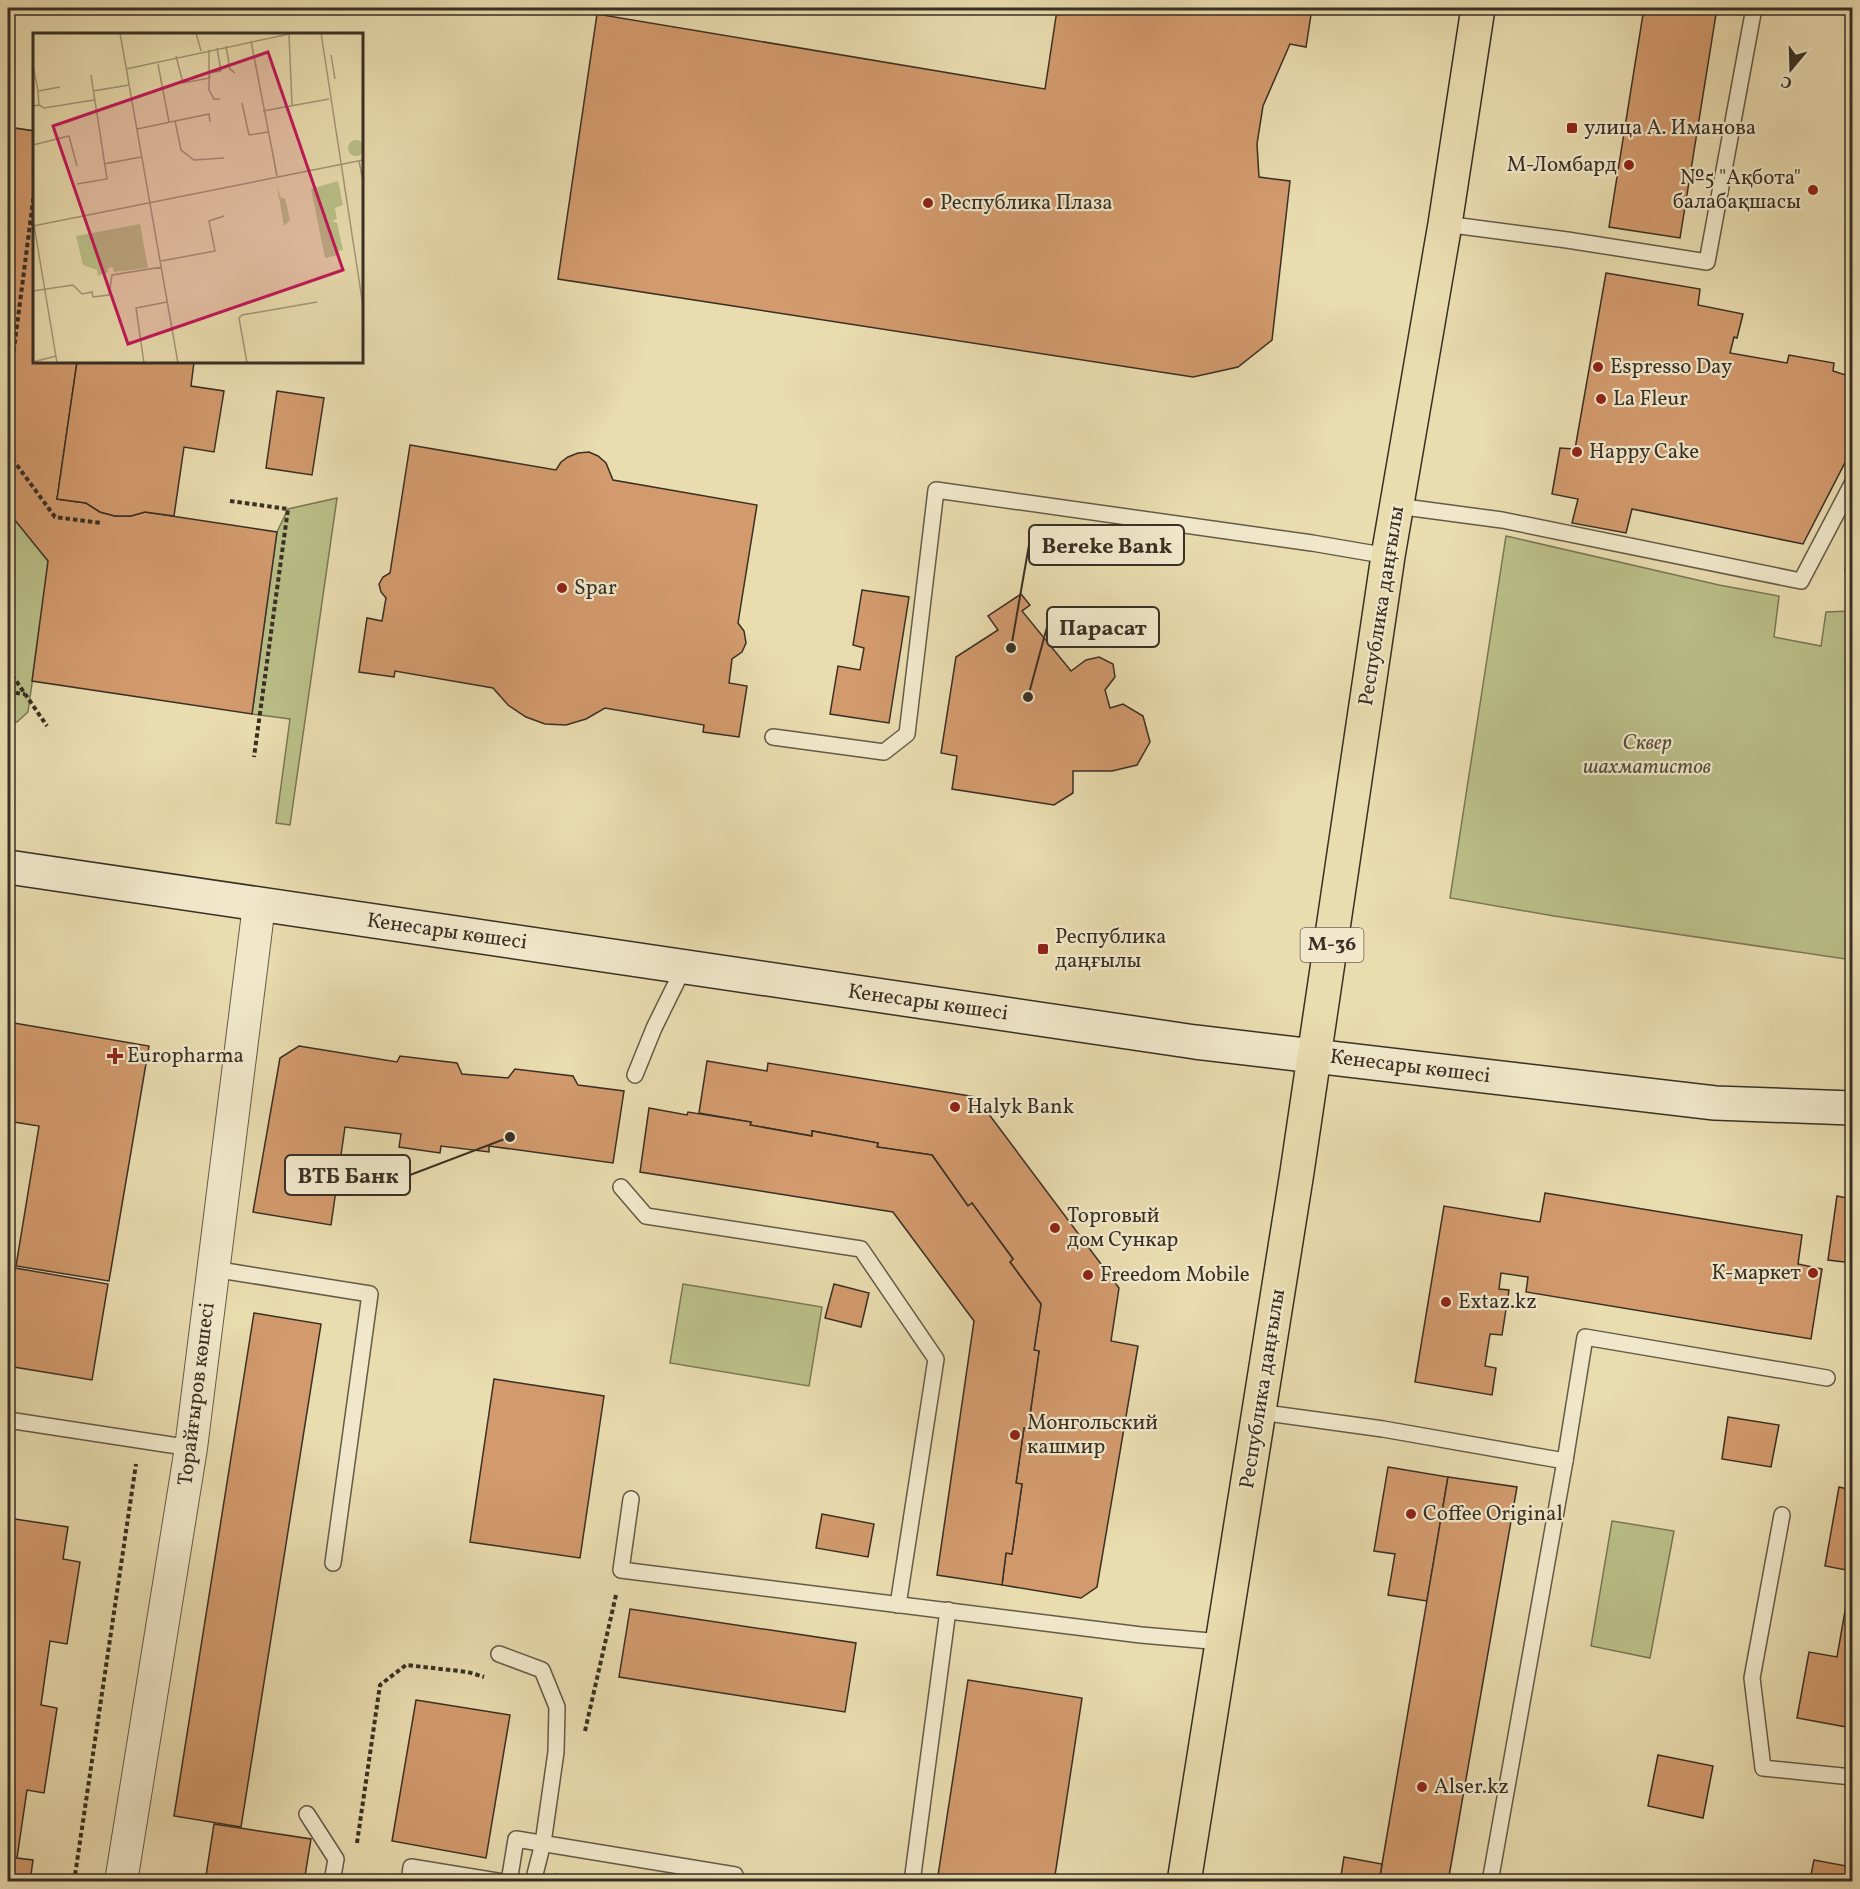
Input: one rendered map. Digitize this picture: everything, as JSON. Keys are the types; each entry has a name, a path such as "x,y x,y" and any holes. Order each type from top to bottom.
{"main road":[{"name":"Республика даңғылы","path":"1184,1881 1314,1055 1388,556 1445,224 1478,8"},
{"name":"Кенесары көшесі","path":"8,867 1195,1042 1715,1103 1852,1108"}],"street":[{"name":"Торайғыров көшесі","path":"121,1881 191,1448 259,904"}],"lane":[{"path":"1445,224 1707,262 1754,8"},
{"path":"1397,506 1502,520 1801,580 1852,484"},
{"path":"773,736 884,752 907,734 936,490 1312,543 1388,556"},
{"path":"635,1075 654,1028 684,967"},
{"path":"621,1186 646,1216 861,1250 936,1359 898,1605"},
{"path":"213,1269 370,1294 333,1563"},
{"path":"1490,1881 1585,1337 1827,1378"},
{"path":"1259,1412 1383,1429 1565,1461"},
{"path":"8,1420 191,1448"},
{"path":"631,1499 621,1570 1141,1635 1222,1642"},
{"path":"1782,1515 1752,1678 1763,1768 1852,1777"},
{"path":"912,1881 948,1610"},
{"path":"499,1654 542,1670 556,1707 556,1752 543,1843 533,1881"},
{"path":"307,1814 336,1858 332,1881"},
{"path":"509,1881 516,1839 735,1875 738,1881"},
{"path":"409,1881 411,1867 502,1881"}],"path":[{"path":"8,396 33,201"},
{"path":"8,453 55,517 101,524"},
{"path":"230,501 288,509 254,757"},
{"path":"8,669 47,726"},
{"path":"8,692 25,694"},
{"path":"74,1881 139,1441"},
{"path":"585,1731 621,1570"},
{"path":"357,1846 380,1685 406,1665 468,1672 490,1679"}],"green space":[{"path":"8,127 33,131 33,363 77,363 28,712 17,722 8,721"},
{"path":"337,498 290,825 276,823 290,719 252,714 277,532 288,509"},
{"name":"Сквер шахматистов","path":"1506,536 1719,585 1779,596 1774,637 1821,646 1826,612 1852,611 1852,960 1554,916 1450,898"},
{"path":"683,1284 822,1307 809,1386 670,1363"},
{"path":"1612,1521 1674,1531 1650,1658 1591,1646"}],"building":[{"name":"Республика Плаза","path":"1041,8 1312,8 1306,47 1290,44 1263,106 1257,144 1259,177 1290,181 1272,340 1238,367 1193,377 558,279 597,14 1045,89 1057,10"},
{"path":"1644,8 1717,8 1680,238 1609,227"},
{"path":"8,127 33,131 33,363 77,363 57,499 86,503 100,512 115,516 131,516 145,512 277,532 252,714 32,681 48,561 8,513"},
{"path":"1606,273 1700,289 1698,305 1743,314 1737,338 1734,337 1730,353 1787,363 1789,355 1834,363 1833,371 1852,377 1852,406 1846,430 1852,433 1852,449 1803,544 1632,509 1626,533 1572,523 1578,499 1552,494 1560,448 1575,449"},
{"path":"77,363 194,363 191,386 224,391 214,452 184,447 174,516 145,512 131,516 115,516 100,512 86,503 57,499"},
{"path":"277,391 324,398 312,475 266,468"},
{"name":"Spar","path":"410,445 556,470 568,457 589,452 606,463 613,480 757,505 738,623 744,631 746,643 742,652 732,659 729,683 747,686 739,737 703,732 704,725 605,708 586,719 566,725 545,724 526,717 508,705 493,688 395,671 394,677 359,672 367,618 382,621 386,598 379,584 383,577 390,573"},
{"path":"1852,533 1852,572 1845,570"},
{"path":"862,590 909,597 889,723 830,714 838,666 860,670 864,648 853,645"},
{"path":"1021,594 1030,605 1022,611 1071,671 1086,660 1099,657 1113,664 1115,677 1105,690 1110,708 1123,704 1143,716 1150,742 1137,765 1112,771 1073,771 1073,793 1054,805 952,789 957,756 941,753 956,657 998,630 988,616"},
{"path":"8,1022 149,1046 109,1281 16,1266 39,1126 8,1121"},
{"path":"299,1046 397,1062 400,1056 457,1063 462,1074 508,1078 515,1069 573,1076 578,1085 624,1091 613,1163 489,1146 489,1152 441,1146 440,1153 399,1147 401,1134 345,1127 331,1225 253,1212 280,1058"},
{"path":"707,1061 767,1071 768,1063 976,1097 1119,1288 1111,1341 1138,1346 1097,1587 1081,1598 1002,1585 1006,1553 1012,1554 1022,1484 1016,1483 1024,1428 1028,1429 1039,1351 1034,1350 1041,1304 1010,1262 1013,1259 972,1203 968,1206 932,1155 877,1147 878,1143 812,1131 812,1136 750,1125 751,1122 699,1113"},
{"path":"649,1108 751,1122 750,1125 812,1136 812,1131 878,1143 877,1147 932,1155 968,1206 972,1203 1013,1259 1010,1262 1041,1304 1034,1350 1039,1351 1028,1429 1024,1428 1016,1483 1022,1484 1012,1554 1006,1553 1002,1585 937,1575 974,1321 893,1212 640,1172"},
{"path":"1545,1193 1802,1235 1798,1264 1822,1269 1811,1339 1526,1292 1528,1277 1501,1273 1499,1289 1509,1290 1502,1335 1490,1334 1485,1366 1496,1368 1492,1395 1415,1382 1444,1206 1540,1222"},
{"path":"1837,1196 1852,1199 1852,1263 1828,1260"},
{"path":"8,1267 15,1268 8,1310"},
{"path":"15,1268 108,1284 92,1380 8,1366 8,1310"},
{"path":"834,1284 869,1293 861,1327 825,1318"},
{"path":"254,1313 321,1324 241,1827 174,1816"},
{"path":"494,1379 604,1396 580,1558 470,1542"},
{"path":"1728,1417 1779,1425 1771,1467 1722,1459"},
{"name":"Coffee Original","path":"1388,1467 1448,1477 1427,1601 1388,1595 1395,1554 1374,1551"},
{"path":"1448,1477 1517,1487 1448,1882 1379,1882"},
{"path":"1839,1487 1852,1490 1852,1571 1825,1566"},
{"path":"822,1514 874,1524 868,1557 816,1548"},
{"path":"8,1518 68,1527 63,1559 80,1562 67,1644 50,1641 41,1705 57,1708 44,1793 27,1790 17,1858 33,1860 30,1882 8,1882"},
{"path":"1852,1571 1852,1728 1797,1718 1809,1652 1837,1657"},
{"path":"630,1609 856,1643 845,1712 619,1677"},
{"path":"968,1680 1082,1698 1054,1882 937,1882"},
{"path":"416,1700 510,1715 486,1858 392,1841"},
{"path":"1658,1755 1713,1766 1703,1818 1648,1806"},
{"path":"214,1824 311,1839 304,1882 205,1882"},
{"path":"1344,1857 1382,1864 1379,1882 1340,1882"},
{"path":"1814,1860 1852,1867 1852,1882 1786,1882 1787,1875 1810,1880"},
{"path":"555,1874 602,1882 554,1882"}],"place":[{"name":"улица А. Иманова","path":"1572,128"},
{"name":"М-Ломбард","path":"1629,165"},
{"name":"№5 \"Ақбота\" балабақшасы","path":"1813,190"},
{"name":"Республика Плаза","path":"928,203"},
{"name":"Espresso Day","path":"1598,367"},
{"name":"La Fleur","path":"1601,399"},
{"name":"Happy Cake","path":"1577,452"},
{"name":"Spar","path":"562,588"},
{"name":"Bereke Bank","path":"1011,648"},
{"name":"Парасат","path":"1028,697"},
{"name":"Республика даңғылы","path":"1043,949"},
{"name":"Europharma","path":"115,1056"},
{"name":"Halyk Bank","path":"955,1107"},
{"name":"ВТБ Банк","path":"510,1137"},
{"name":"Торговый дом Сункар","path":"1055,1228"},
{"name":"К-маркет","path":"1813,1273"},
{"name":"Freedom Mobile","path":"1088,1275"},
{"name":"Extaz.kz","path":"1446,1302"},
{"name":"Монгольский кашмир","path":"1015,1435"},
{"name":"Coffee Original","path":"1411,1514"},
{"name":"Alser.kz","path":"1422,1787"}]}
